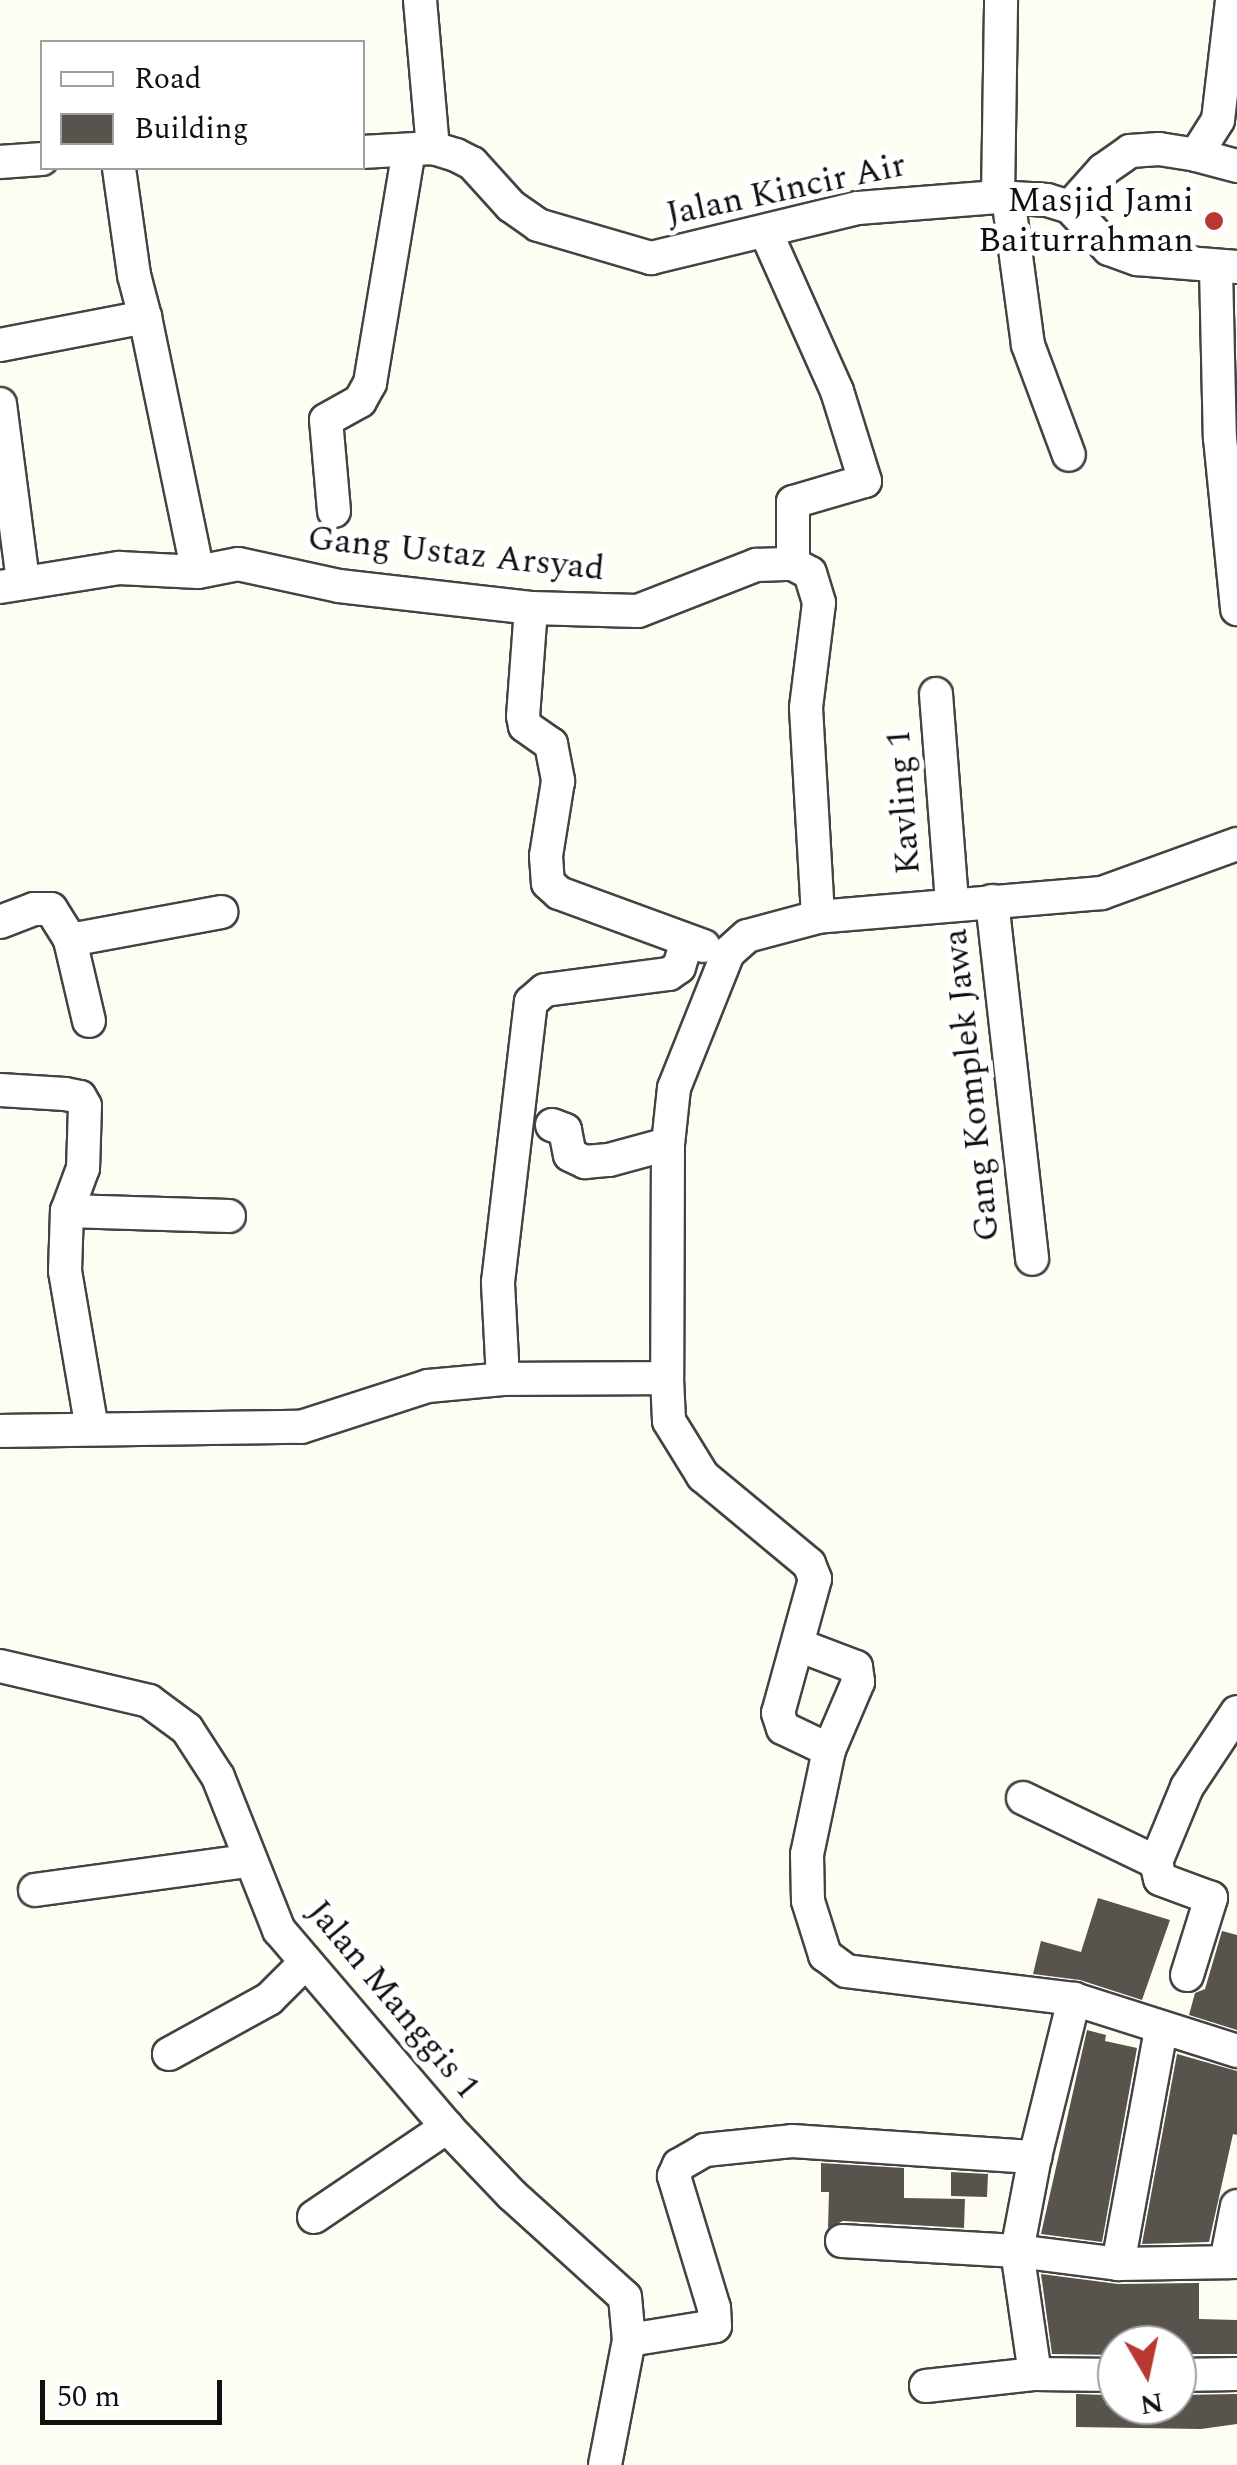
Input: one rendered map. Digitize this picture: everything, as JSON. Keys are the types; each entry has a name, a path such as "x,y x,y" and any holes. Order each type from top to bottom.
{"street":[{"path":"334,511 326,420 360,401 370,383 421,150 420,0"},
{"path":"1001,0 1003,197 1028,345 1069,455"},
{"path":"1196,155 1218,120 1232,0"},
{"path":"1236,603 1220,438 1226,268 1154,262 1110,249 1070,206 1103,170 1130,151 1160,149 1237,166"},
{"name":"Jalan Kincir Air","path":"365,152 421,150 472,163 510,206 538,225 630,255 651,258 858,208 1003,197 1070,206"},
{"path":"0,162 40,160"},
{"path":"119,170 134,275 198,572"},
{"path":"766,232 837,392 865,481 794,502 793,564 810,573 818,603 806,708 818,917"},
{"path":"0,344 145,317"},
{"path":"0,404 12,584"},
{"name":"Gang Ustaz Arsyad","path":"12,584 119,568 198,572 238,564 339,586 530,608 638,611 756,566 793,564"},
{"path":"530,608 522,716 525,726 550,744 558,780 546,856 548,883 559,892 728,953 679,1070 668,1144 669,1421 704,1476 809,1564 815,1579 813,1596 778,1714 783,1728 830,1750"},
{"name":"Kavling 1","path":"936,694 952,904"},
{"name":"Gang Komplek Jawa","path":"728,953 747,936 818,917 1102,892 1237,844"},
{"name":"Gang Komplek Jawa","path":"992,901 1032,1259"},
{"path":"0,922 46,906 70,940 90,1021"},
{"path":"70,940 221,912"},
{"path":"503,1379 498,1282 531,1002 545,990 669,974 679,967 686,940"},
{"path":"0,1090 65,1094 83,1101 83,1168 67,1210 65,1271 92,1430"},
{"path":"552,1125 565,1130 570,1155 585,1162 609,1160 668,1144"},
{"path":"67,1210 229,1216"},
{"path":"0,1430 301,1427 428,1386 503,1379 666,1378"},
{"path":"798,1645 856,1667 858,1682 830,1750 807,1854 808,1902 824,1955 846,1971 1074,1999 1161,2030 1237,2051"},
{"name":"Jalan Manggis 1","path":"0,1666 149,1701 170,1714 208,1755 268,1911 306,1962 447,2127 512,2195 625,2298 629,2340 604,2465"},
{"path":"1187,1974 1211,1898 1160,1879 1156,1862 1187,1787 1237,1712"},
{"path":"1023,1798 1156,1862"},
{"path":"35,1890 248,1861"},
{"path":"169,2054 269,1999 306,1962"},
{"path":"1035,2374 1017,2251 1034,2156 1074,1999"},
{"path":"1118,2264 1161,2030"},
{"path":"314,2217 447,2127"},
{"path":"629,2340 715,2326 714,2308 674,2176 679,2165 705,2150 792,2141 1034,2156"},
{"path":"842,2241 1017,2251 1118,2264 1232,2262 1237,2206"},
{"path":"926,2386 1035,2374 1097,2374"},
{"path":"1197,2375 1237,2374"}],"building":[{"path":"1098,1898 1170,1920 1142,2000 1080,1980 1033,1974 1041,1941 1081,1952"},
{"path":"1222,1931 1237,1935 1237,2030 1189,2015 1195,1993 1205,1989"},
{"path":"1087,2030 1106,2035 1105,2041 1137,2048 1102,2242 1041,2234"},
{"path":"1177,2054 1237,2071 1237,2135 1233,2134 1209,2242 1142,2244"},
{"path":"821,2163 904,2168 904,2198 965,2199 964,2228 843,2221 828,2228 829,2192 821,2192"},
{"path":"951,2172 988,2174 987,2197 951,2196"},
{"path":"1041,2274 1118,2284 1199,2283 1199,2319 1237,2320 1237,2354 1197,2354 1197,2325 1097,2325 1097,2355 1052,2354"},
{"path":"1076,2394 1097,2395 1097,2425 1197,2425 1197,2395 1237,2394 1237,2424 1201,2429 1076,2427"}],"place":[{"name":"Masjid Jami Baiturrahman","path":"1214,221"}]}
